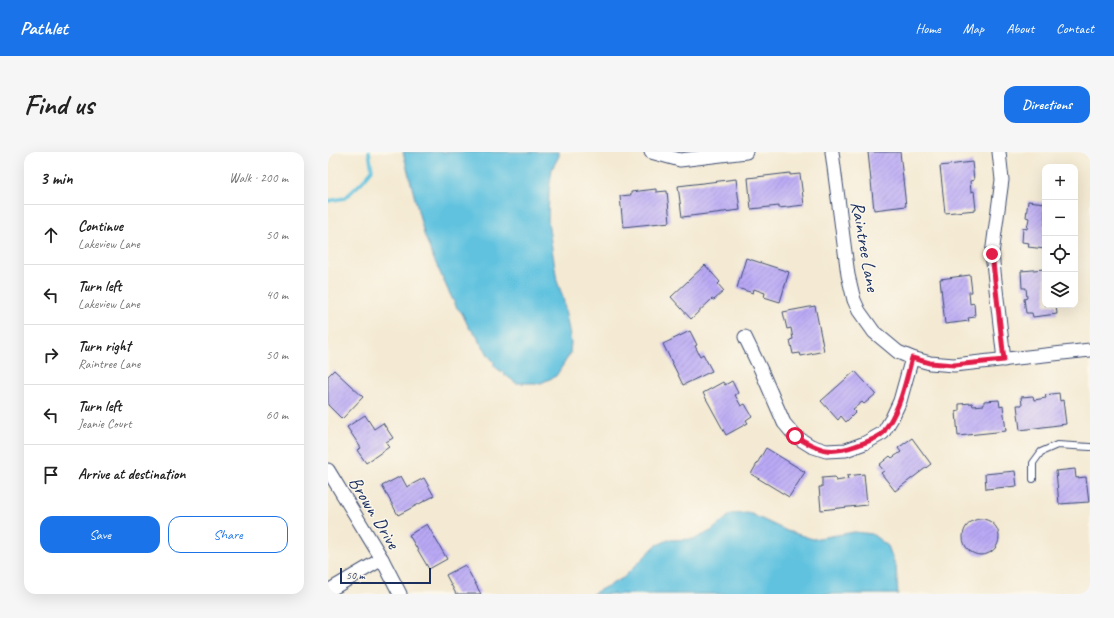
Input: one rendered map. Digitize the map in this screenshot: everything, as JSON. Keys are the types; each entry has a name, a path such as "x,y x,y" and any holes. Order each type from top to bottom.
{"street":[{"path":"651,152 680,160 746,152"},
{"name":"Raintree Lane","path":"832,152 848,276 854,300 859,311 874,332 898,352 930,363 954,365 1090,350"},
{"path":"999,152 1002,180 992,254 1004,360"},
{"path":"744,337 761,370 784,423 795,436 811,446 826,451 846,450 865,443 883,433 900,401 912,358"},
{"name":"Brown Drive","path":"328,470 382,559 400,594"},
{"path":"328,591 382,559"}],"lane":[{"path":"1033,479 1033,464 1041,452 1058,445 1090,447"}],"water":[{"path":"403,152 559,152 559,156 552,169 549,191 548,222 557,281 563,297 571,342 570,354 556,376 541,383 516,383 494,366 494,362 479,342 477,335 469,328 462,313 457,308 432,255 424,234"},
{"path":"749,513 787,531 813,539 855,532 872,534 888,546 896,567 898,594 592,594 623,578 655,546 668,540 695,539 711,531 731,514"}],"building":[{"path":"868,152 900,152 906,206 874,210"},
{"path":"972,162 974,180 970,181 971,192 974,191 976,210 945,213 940,166"},
{"path":"790,173 790,175 800,174 804,205 751,209 748,178"},
{"path":"736,179 740,210 682,217 678,186"},
{"path":"656,189 656,192 667,191 670,222 623,227 620,196 631,195 631,192"},
{"path":"1028,201 1042,203 1042,249 1028,247 1029,243 1022,242 1023,228 1027,229 1029,218 1026,217"},
{"path":"746,258 789,272 780,302 764,297 765,293 754,289 753,293 737,288"},
{"path":"705,265 720,282 718,284 724,291 714,300 712,299 691,319 671,297"},
{"path":"1042,269 1042,308 1056,308 1057,314 1033,317 1032,313 1026,313 1024,299 1027,298 1026,288 1022,288 1021,271"},
{"path":"970,275 972,292 969,292 970,304 974,303 975,317 968,318 969,321 945,324 940,279"},
{"path":"815,306 824,351 801,356 800,353 793,354 790,340 793,339 791,328 787,329 783,312"},
{"path":"690,331 697,345 695,346 700,356 703,354 712,371 683,385 663,344"},
{"path":"334,370 363,397 342,419 328,405 328,376"},
{"path":"855,371 876,394 864,404 862,402 853,409 856,412 846,422 841,416 838,420 821,401"},
{"path":"732,381 738,393 735,395 741,406 745,404 752,416 746,420 748,423 726,435 703,393 723,382 725,385"},
{"path":"1059,393 1060,401 1063,400 1066,424 1020,430 1017,405 1022,405 1021,397 1033,396 1034,400 1046,398 1045,395"},
{"path":"999,400 1000,407 1003,406 1006,431 958,436 956,412 959,411 959,404 972,403 973,406 984,405 984,401"},
{"path":"365,415 374,429 383,423 393,438 386,442 389,447 366,463 357,450 361,448 347,427"},
{"path":"912,438 931,464 895,491 881,473 884,471 879,465 890,456 892,458 901,452 898,448"},
{"path":"766,448 805,472 789,497 751,474"},
{"path":"1075,469 1076,478 1086,477 1089,502 1059,504 1056,471"},
{"path":"1015,471 1017,486 986,489 985,474"},
{"path":"864,474 867,505 821,510 819,487 822,487 822,478 835,477 836,481 848,479 847,476"},
{"path":"401,476 407,487 424,478 434,496 398,515 382,486"},
{"path":"985,519 994,524 998,530 998,544 994,550 985,555 977,555 968,550 964,544 963,533 968,524 974,520"},
{"path":"427,524 447,559 429,569 409,535"},
{"path":"465,565 481,594 456,594 446,575"}],"waterway":[{"path":"328,201 345,198 362,182 372,170 369,152"}],"route":[{"path":"795,436 811,446 826,451 846,450 865,443 883,433 900,401 912,358 942,365 1004,360 992,254"}]}
